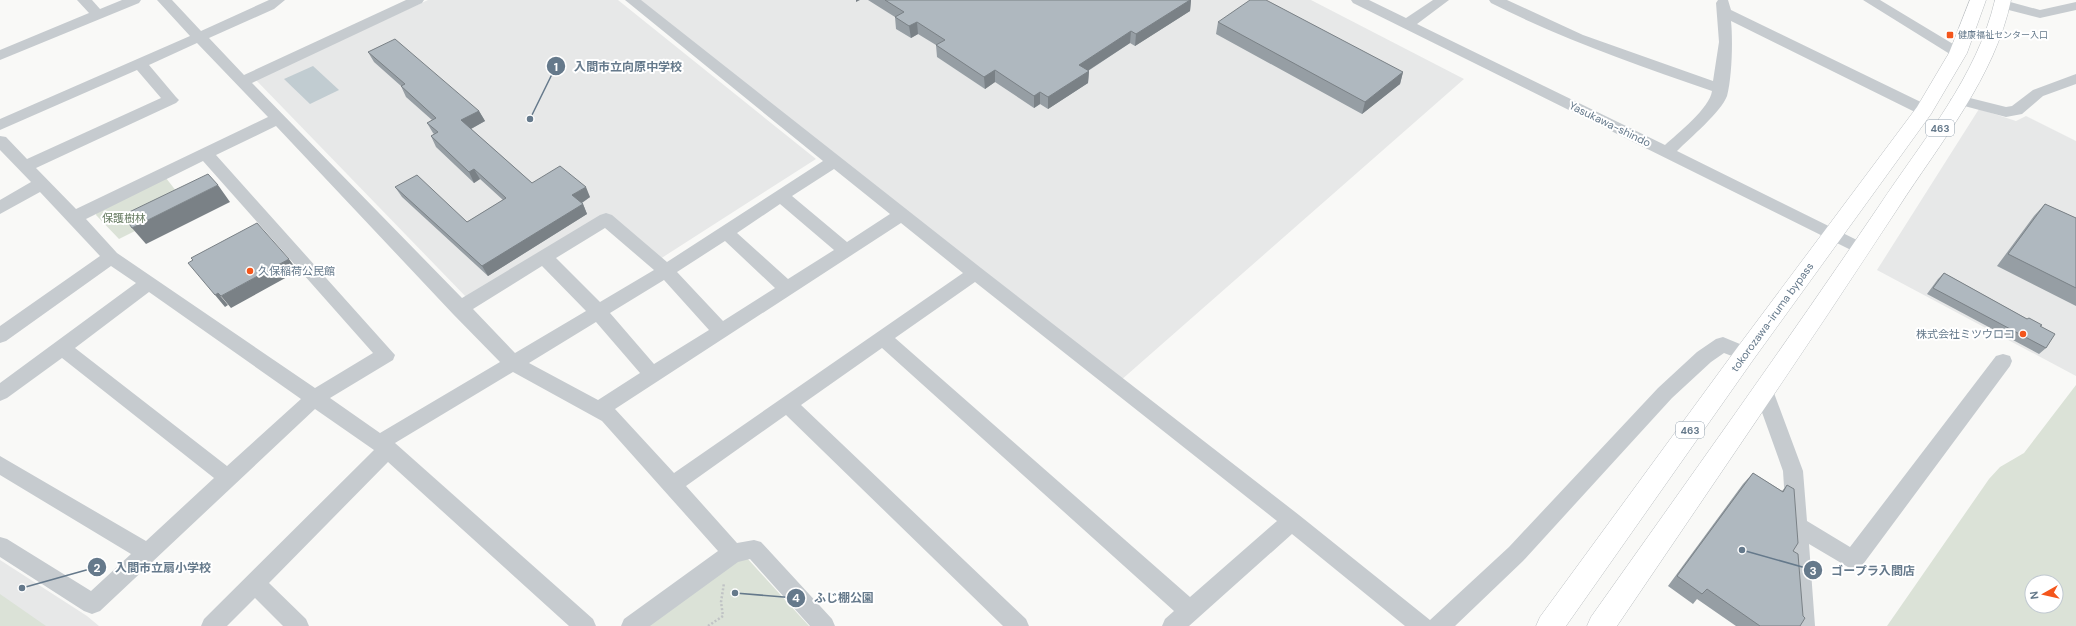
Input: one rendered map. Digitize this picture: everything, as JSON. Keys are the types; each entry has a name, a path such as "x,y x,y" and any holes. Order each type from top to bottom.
{"highway":[{"name":"tokorozawa-iruma bypass","path":"1550,626 1745,354 1924,110 1958,53 1978,0"},
{"name":"463","path":"1600,626 1861,249 1958,100 1983,58 2001,16 2002,2"}],"street":[{"path":"84,0 98,15"},
{"path":"0,55 134,0"},
{"path":"164,0 513,363 609,415 672,486 730,555"},
{"path":"0,126 200,37 278,0"},
{"path":"243,81 417,0"},
{"path":"632,0 902,216 1292,521 1422,626"},
{"name":"Yasukawa-shindo","path":"1358,0 1861,249"},
{"path":"1407,24 1442,0"},
{"path":"1496,0 1520,13 1602,47 1720,89"},
{"path":"1870,0 1958,53"},
{"path":"2002,2 2040,14 2076,6"},
{"path":"1666,152 1705,115 1720,96 1726,42 1723,6"},
{"path":"1723,6 1924,110"},
{"path":"25,167 171,100 140,64"},
{"path":"1958,100 2006,112 2017,110 2038,93 2076,79"},
{"path":"75,217 277,119"},
{"path":"0,141 75,217 110,257 383,446 585,626"},
{"path":"0,546 92,604 146,552 314,398 386,355 205,154"},
{"path":"212,626 255,583 383,446 513,363 666,271 834,161"},
{"path":"0,208 41,184"},
{"path":"781,196 847,251"},
{"path":"599,409 902,216"},
{"path":"459,308 606,219 666,271 721,332"},
{"path":"726,232 787,289"},
{"path":"0,336 110,257"},
{"path":"544,257 598,312 652,375"},
{"path":"672,486 975,273"},
{"path":"0,393 148,284"},
{"path":"883,338 1190,611"},
{"path":"1439,626 1516,554 1665,393 1704,356 1723,344 1745,354"},
{"path":"61,347 227,477"},
{"path":"1797,526 1854,560 2003,361"},
{"path":"1764,390 1793,471 1804,626"},
{"path":"788,405 1018,626"},
{"path":"0,465 146,552"},
{"path":"1173,626 1292,521"},
{"path":"632,626 730,555 754,549 824,626"},
{"path":"255,583 298,626"}],"path":[{"path":"708,626 723,616 721,602 730,555"}],"shaded area":[{"path":"428,0 618,0 816,159 660,259 608,214 468,299 255,79"},
{"path":"640,0 1311,0 1464,79 1120,381"},
{"path":"313,66 339,90 310,104 284,79"},
{"path":"1979,109 2016,121 2026,116 2076,141 2076,376 1877,270"},
{"path":"0,560 87,616 99,626 0,626"}],"green space":[{"name":"保護樹林","path":"166,178 187,205 119,239 96,215 97,211"},
{"path":"2076,385 2076,626 1887,626 1989,479 2000,467 2024,453"},
{"path":"747,558 809,626 648,626 735,560"},
{"path":"0,594 46,626 0,626"}],"building":[{"path":"885,0 1190,0 1136,34 1131,31 1079,65 1089,71 1048,97 1040,92 1034,96 995,70 984,77 936,45 945,40 917,22 909,26 895,17 904,12"},
{"path":"1250,0 1266,0 1403,72 1365,102 1218,22"},
{"path":"395,39 479,111 461,120 532,183 560,166 586,187 572,195 583,204 482,266 395,187 417,175 467,222 506,198 474,169 469,172 431,136 438,132 427,123 436,118 401,86 405,84 368,52"},
{"path":"208,174 218,185 132,228 123,215"},
{"path":"2045,204 2076,218 2076,288 2008,254"},
{"name":"久保稲荷公民館","path":"257,223 289,259 221,296 218,293 215,295 188,263 193,260 191,258"},
{"path":"1944,273 2027,319 2029,318 2042,325 2040,326 2055,334 2046,348 1933,288"},
{"path":"1753,473 1783,492 1787,485 1794,489 1798,543 1793,551 1798,554 1803,616 1805,618 1800,626 1760,626 1707,589 1702,594 1677,576"}],"place":[{"name":"健康福祉センター入口","path":"1950,35"},
{"name":"入間市立向原中学校","path":"530,119"},
{"name":"久保稲荷公民館","path":"250,271"},
{"name":"株式会社ミツウロコ","path":"2023,334"},
{"name":"ゴープラ入間店","path":"1742,550"},
{"name":"入間市立扇小学校","path":"22,588"},
{"name":"ふじ棚公園","path":"735,593"}]}
